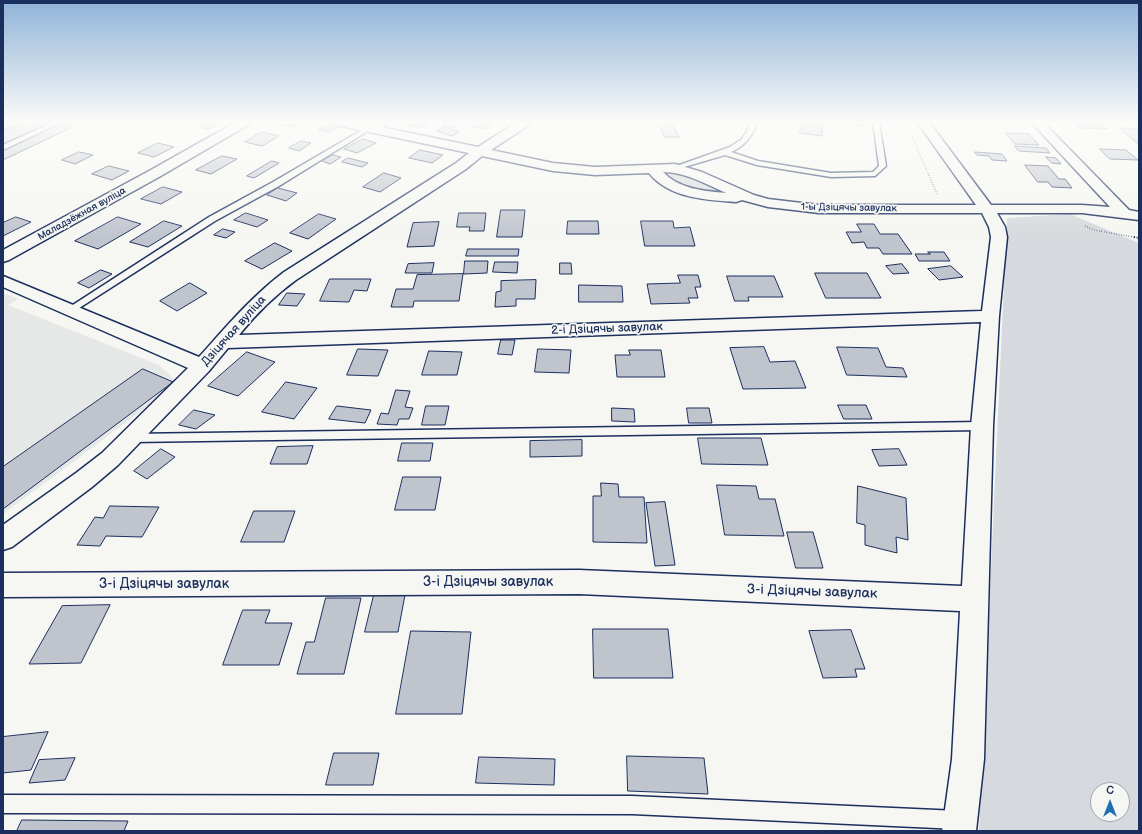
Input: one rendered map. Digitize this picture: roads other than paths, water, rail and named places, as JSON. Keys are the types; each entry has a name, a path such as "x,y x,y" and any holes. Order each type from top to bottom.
{"street":[{"name":"Маладзёжная вуліца","path":"3,257 177,161"},
{"name":"Дзіцячая вуліца","path":"3,540 110,459 202,366 251,309 290,276 468,161"},
{"name":"1-ы Дзіцячы завулак","path":"522,161 546,166 595,171 675,168 697,175 735,193 758,201 819,208 1082,209 1124,212 1139,216"},
{"path":"952,161 987,209 997,227 999,237 990,316 982,426 968,759 959,826"},
{"path":"1075,161 1124,212"},
{"path":"653,169 656,174 666,181 685,191 706,196 758,201"},
{"path":"3,282 202,366"},
{"name":"2-і Дзіцячы завулак","path":"224,342 990,316"},
{"name":"3-і Дзіцячы завулак","path":"3,585 579,582 974,598"}],"lane":[{"path":"70,310 212,219 314,161"},
{"path":"675,168 697,161"},
{"path":"751,161 831,175 875,174 883,166 882,161"},
{"path":"130,438 982,426"},
{"path":"3,804 632,805 959,826"}]}
